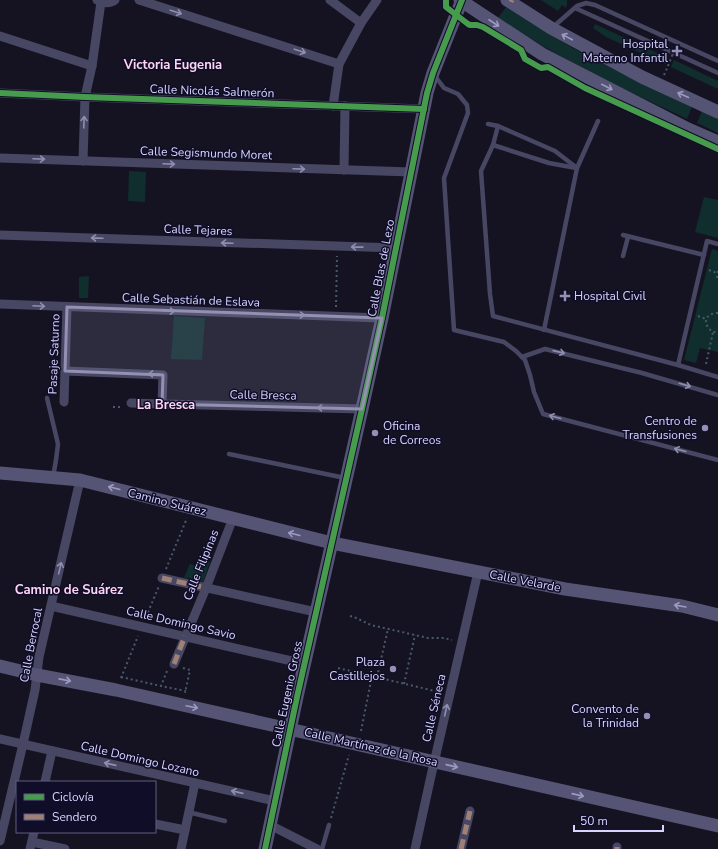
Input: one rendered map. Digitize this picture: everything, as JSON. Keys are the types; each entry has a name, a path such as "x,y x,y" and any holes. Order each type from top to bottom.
{"main road":[{"name":"Calle Blas de Lezo","path":"332,543 382,318 427,93 433,73 461,0"},
{"path":"461,0 542,54 688,129 718,142"},
{"path":"510,1 551,28 642,77 718,112"},
{"name":"Camino Suárez","path":"0,473 80,480 332,543"},
{"name":"Calle Velarde","path":"332,543 565,589 682,606 718,615"},
{"name":"Calle Eugenio Gross","path":"265,849 332,543"},
{"name":"Calle Martínez de la Rosa","path":"0,666 37,675 116,690 718,826"}],"street":[{"path":"83,161 85,97 92,66 99,1 107,3 115,0"},
{"path":"139,0 339,64"},
{"path":"330,0 361,23"},
{"path":"333,106 339,64 361,23 377,0"},
{"path":"0,36 92,66"},
{"name":"Calle Nicolás Salmerón","path":"0,93 333,106 424,108"},
{"path":"344,170 346,106"},
{"name":"Calle Segismundo Moret","path":"0,158 411,172"},
{"name":"Calle Tejares","path":"0,235 396,248"},
{"name":"Calle Sebastián de Eslava","path":"0,304 382,318"},
{"name":"Pasaje Saturno","path":"64,402 67,307"},
{"path":"65,371 163,375 162,404"},
{"name":"Calle Bresca","path":"131,403 362,409"},
{"name":"Calle Berrocal","path":"0,841 35,690 40,657 80,480"},
{"name":"Calle Filipinas","path":"177,666 185,636 206,588 233,518"},
{"name":"Calle Séneca","path":"415,849 478,572"},
{"path":"162,578 316,612"},
{"name":"Calle Domingo Savio","path":"51,606 305,664"},
{"name":"Calle Domingo Lozano","path":"0,740 275,801"},
{"path":"45,781 52,751"},
{"path":"181,849 195,783"},
{"path":"461,849 470,811"},
{"path":"156,824 185,830"},
{"path":"270,825 317,849"},
{"path":"34,833 31,845 65,849"}],"lane":[{"path":"576,7 577,0"},
{"path":"594,5 598,0"},
{"path":"551,28 576,7 586,2 718,61"},
{"path":"576,7 718,73"},
{"path":"433,73 444,88 458,94 467,105 468,113 444,178 454,330 504,342 516,350 525,360 534,392 543,414 718,460"},
{"path":"544,330 577,168 598,121"},
{"path":"488,124 498,126 555,151 577,168"},
{"path":"498,126 494,145 481,171 490,294 494,316 718,377"},
{"path":"494,145 549,163 577,168"},
{"path":"623,256 625,236 704,255"},
{"path":"678,365 707,241 718,244"},
{"path":"522,357 545,349 642,373 718,395"},
{"path":"47,398 58,444 52,477"},
{"path":"229,454 347,478"},
{"path":"188,812 225,821"},
{"path":"322,849 329,825"}],"path":[{"path":"668,66 675,48"},
{"path":"335,317 338,247"},
{"path":"718,271 718,279"},
{"path":"718,313 714,313 706,319 706,326 709,330 718,332"},
{"path":"704,373 713,332"},
{"path":"186,691 121,678 192,508"},
{"path":"350,616 371,625 388,629 428,638 444,638 453,640"},
{"path":"377,677 388,629"},
{"path":"404,684 415,635"},
{"path":"177,666 190,670 182,705"},
{"path":"338,668 440,692"},
{"path":"361,732 372,676"},
{"path":"161,686 164,678"},
{"path":"329,825 351,743"}],"highlighted area":[{"path":"67,307 382,318 362,409 162,404 163,375 65,371"}],"green space":[{"path":"541,0 567,0 567,4 566,8 562,5 558,11"},
{"path":"506,7 528,22 573,48 620,73 692,107 687,119 621,87 533,40 498,18"},
{"path":"595,24 668,58 665,64 606,37 593,28"},
{"path":"674,60 718,81 718,89 671,67"},
{"path":"702,111 718,118 718,133 697,123"},
{"path":"129,171 146,172 145,202 128,201"},
{"path":"704,197 718,200 718,238 695,232"},
{"path":"712,249 718,251 718,352 700,348 696,363 684,360"},
{"path":"89,276 88,298 79,298 79,277"},
{"path":"174,316 205,318 202,360 171,359"},
{"path":"206,561 210,562 203,582 184,577 190,564 204,568"}],"marked path":[{"path":"162,578 206,588"},
{"path":"174,664 185,636"},
{"path":"461,849 470,811"}],"cycle path":[{"path":"446,0 446,7 468,24 483,27 521,50 525,59 541,68 548,67 585,88 718,149"},
{"path":"265,849 297,697 382,318 427,93 433,73 462,0"},
{"path":"0,93 424,109"}],"place":[{"name":"Hospital Materno Infantil","path":"677,51"},
{"name":"Hospital Civil","path":"565,296"},
{"name":"Centro de Transfusiones","path":"705,428"},
{"name":"Oficina de Correos","path":"375,433"},
{"name":"Plaza Castillejos","path":"393,669"},
{"name":"Convento de la Trinidad","path":"647,716"}],"district":[{"name":"Victoria Eugenia","path":"173,64"},
{"name":"La Bresca","path":"166,404"},
{"name":"Camino de Suárez","path":"69,589"}]}
